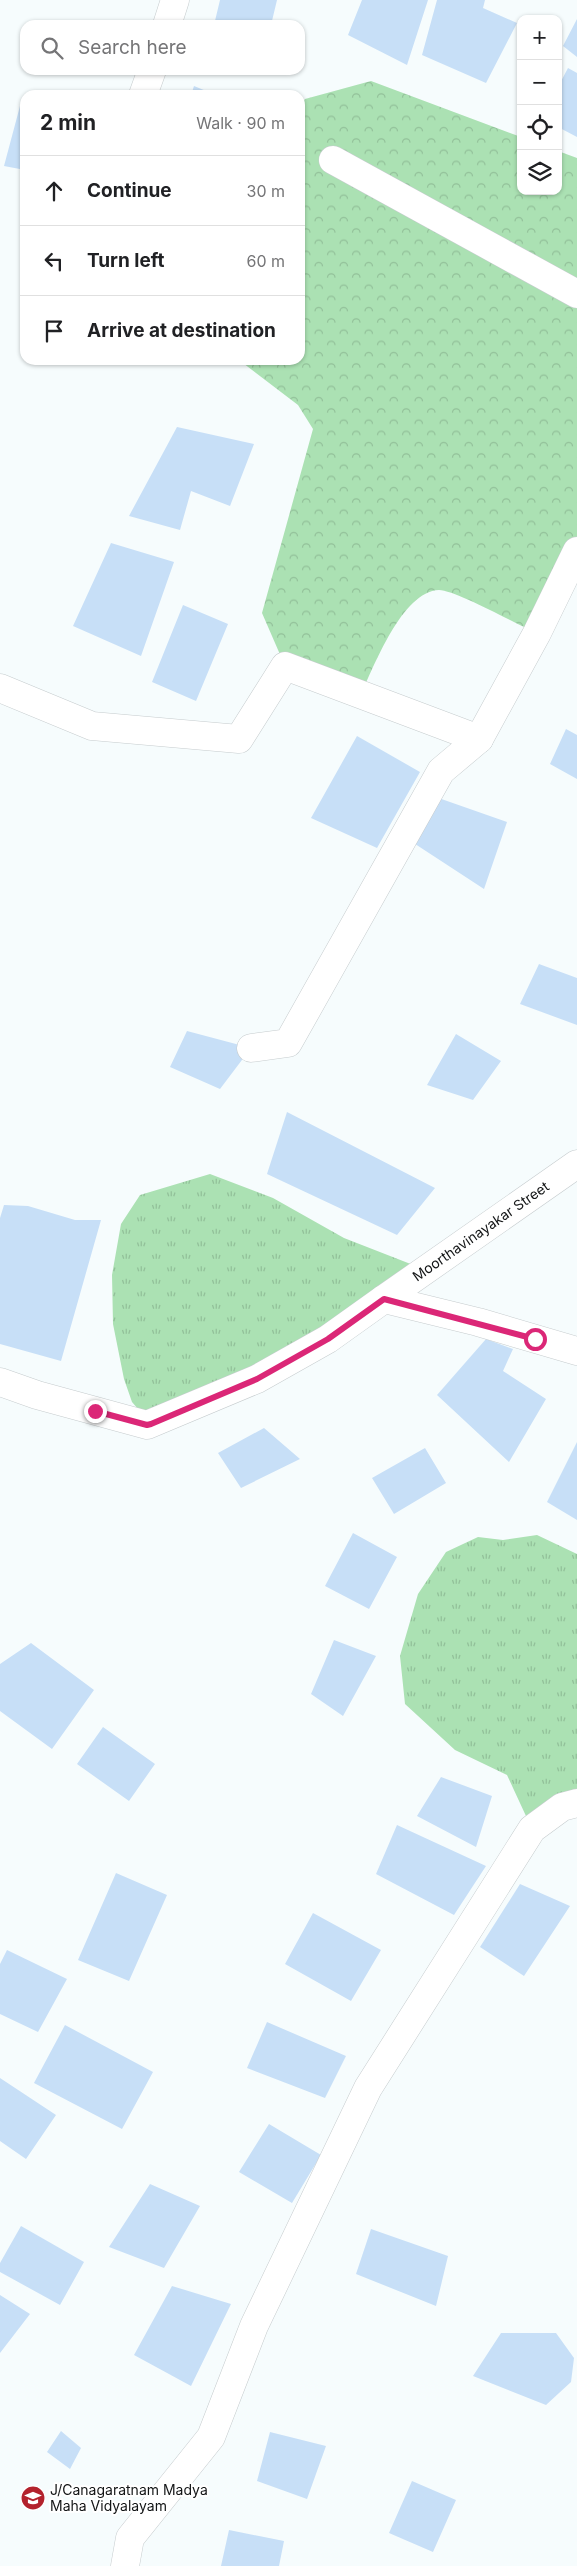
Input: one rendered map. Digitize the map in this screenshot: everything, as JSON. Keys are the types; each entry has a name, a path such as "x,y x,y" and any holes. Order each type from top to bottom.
{"street":[{"path":"169,20 175,0"},
{"path":"145,90 150,75"},
{"path":"333,160 577,294"},
{"path":"250,1048 288,1043 442,771 479,739 537,634 577,551"},
{"path":"0,688 92,726 239,739 285,666 479,739"},
{"name":"Moorthavinayakar Street","path":"0,1382 37,1395 147,1425 257,1379 328,1339 577,1164"},
{"path":"384,1299 577,1351"},
{"path":"125,2566 130,2538 211,2437 254,2326 368,2088 532,1829 562,1807 577,1803"}],"green space":[{"path":"371,81 517,136 517,195 562,195 562,152 577,158 577,541 537,633 472,601 439,590 426,594 413,603 401,616 381,650 360,696 285,666 262,613 313,429 298,405 246,365 305,365 305,99"},
{"path":"210,1174 273,1198 344,1238 426,1270 151,1424 132,1402 124,1379 113,1324 112,1275 121,1224 140,1195"},
{"path":"537,1535 577,1554 577,1803 532,1829 507,1775 455,1750 405,1704 400,1656 418,1594 446,1552 478,1537 503,1540"}],"building":[{"path":"220,0 277,0 272,20 215,20"},
{"path":"362,0 428,0 407,65 348,35"},
{"path":"437,0 485,0 483,8 517,23 486,83 422,55"},
{"path":"577,19 577,57 563,46"},
{"path":"568,68 577,73 577,137 562,129 562,79"},
{"path":"194,86 204,90 193,90"},
{"path":"20,106 20,169 4,166"},
{"path":"177,427 254,444 230,506 191,491 180,530 129,516"},
{"path":"111,543 174,562 141,656 73,626"},
{"path":"183,605 228,624 196,701 152,682"},
{"path":"566,729 577,735 577,779 550,764"},
{"path":"357,736 420,772 377,848 311,818"},
{"path":"430,795 507,822 484,889 409,840"},
{"path":"539,964 577,978 577,1025 520,1004"},
{"path":"187,1031 251,1048 220,1089 170,1067"},
{"path":"456,1034 501,1061 473,1100 427,1085"},
{"path":"287,1112 435,1188 397,1235 267,1174"},
{"path":"4,1205 28,1206 75,1220 101,1220 61,1361 0,1344 0,1218"},
{"path":"486,1339 513,1349 503,1371 546,1399 509,1462 437,1395"},
{"path":"264,1428 300,1459 241,1488 218,1453"},
{"path":"577,1442 577,1520 547,1502"},
{"path":"425,1448 446,1483 394,1514 372,1478"},
{"path":"353,1533 397,1557 369,1609 325,1586"},
{"path":"334,1640 376,1656 343,1716 311,1694"},
{"path":"31,1643 94,1690 52,1749 0,1711 0,1664"},
{"path":"103,1727 155,1764 129,1801 77,1764"},
{"path":"441,1777 492,1796 476,1847 417,1816"},
{"path":"397,1825 486,1866 454,1915 376,1874"},
{"path":"116,1873 167,1895 129,1981 78,1960"},
{"path":"520,1884 570,1906 524,1976 480,1947"},
{"path":"313,1913 381,1950 351,2001 285,1964"},
{"path":"7,1950 67,1979 38,2032 0,2014 0,1964"},
{"path":"267,2022 346,2056 325,2098 247,2068"},
{"path":"65,2025 153,2072 122,2129 34,2083"},
{"path":"0,2078 56,2115 26,2159 0,2141"},
{"path":"269,2124 321,2155 292,2203 239,2172"},
{"path":"150,2184 200,2206 164,2268 109,2247"},
{"path":"21,2226 84,2262 60,2305 0,2272 0,2263"},
{"path":"371,2229 448,2256 436,2306 356,2274"},
{"path":"172,2286 231,2304 191,2386 134,2355"},
{"path":"0,2295 30,2314 0,2353"},
{"path":"501,2333 556,2333 574,2358 571,2382 546,2405 473,2376"},
{"path":"61,2431 81,2448 70,2469 47,2452"},
{"path":"270,2432 326,2446 307,2499 257,2481"},
{"path":"412,2481 456,2500 433,2552 389,2533"},
{"path":"229,2530 284,2541 279,2566 221,2566"}],"place":[{"name":"J/Canagaratnam Madya Maha Vidyalayam","path":"33,2498"}],"route":[{"path":"95,1411 147,1425 151,1424 257,1379 328,1339 384,1299 478,1322 535,1339"}]}
